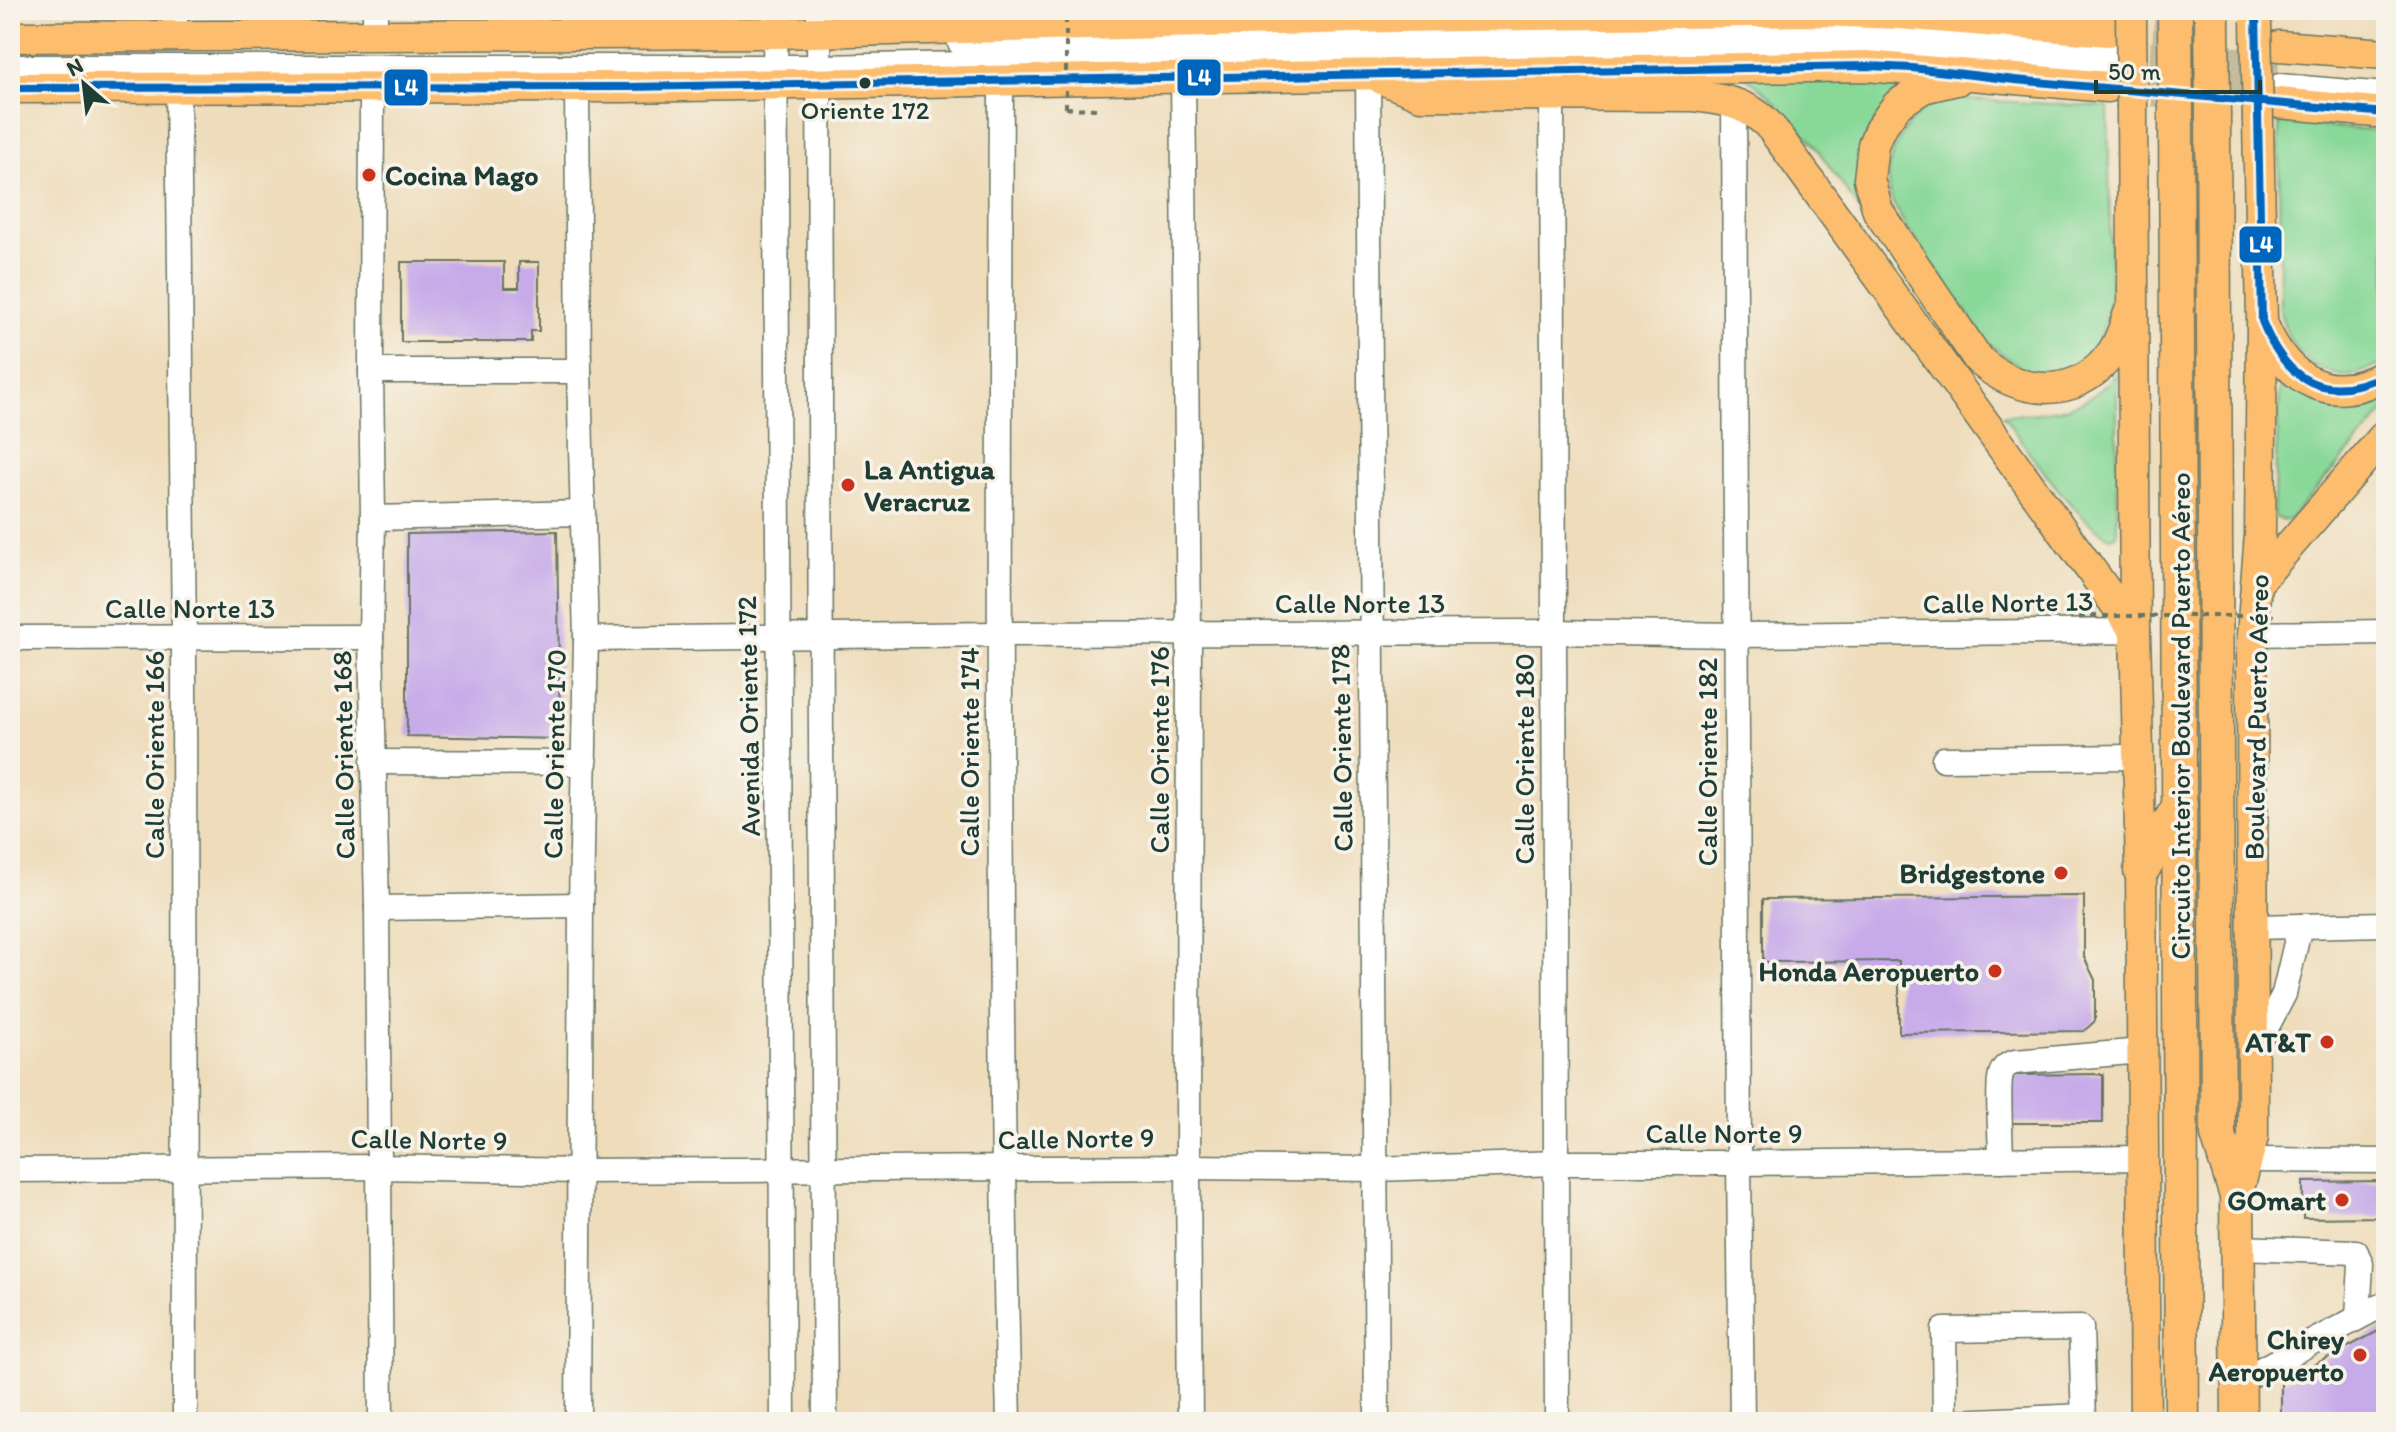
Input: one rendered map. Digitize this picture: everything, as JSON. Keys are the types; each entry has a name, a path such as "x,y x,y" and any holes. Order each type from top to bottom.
{"highway":[{"name":"Circuito Interior Boulevard Puerto Aéreo","path":"2175,12 2182,1422"},
{"name":"Circuito Interior Boulevard Puerto Aéreo","path":"2212,14 2218,1135 2237,1196"},
{"path":"2141,871 2180,805"},
{"name":"Boulevard Puerto Aéreo","path":"2237,1196 2239,1422"}],"main road":[{"path":"1982,10 2108,60"},
{"path":"2131,10 2145,1422"},
{"path":"10,37 175,23 572,22 775,48 819,48 994,19 1817,11 2011,21"},
{"name":"Boulevard Puerto Aéreo","path":"2237,1196 2253,1137 2253,927 2263,625 2258,582 2262,321 2272,103 2256,16"},
{"path":"10,88 577,88 775,48 819,48 1001,81 1867,66 1995,78"},
{"path":"2279,53 2386,54"},
{"path":"2108,60 1995,78 1953,81 1923,88 1897,105 1887,117 1873,145 1869,162 1872,195 1878,211 1978,359 2012,383 2053,387 2067,385 2092,373 2112,353 2134,298"},
{"path":"1368,74 1421,95 1693,96 1719,98 1754,112 1773,130 2135,631"},
{"path":"2272,103 2386,113"},
{"path":"2262,321 2286,365 2308,381 2349,388 2386,374"},
{"path":"2258,582 2386,434"}],"street":[{"path":"10,47 775,48"},
{"path":"10,67 775,48"},
{"name":"Avenida Oriente 172","path":"775,48 783,1422"},
{"path":"825,1422 819,48 1460,54 1859,49 2108,60"},
{"path":"2279,53 2386,68"},
{"name":"Calle Oriente 178","path":"1368,74 1377,1422"},
{"name":"Calle Oriente 176","path":"1183,78 1189,634 1190,1422"},
{"name":"Calle Oriente 174","path":"1001,81 998,634 1003,1169 1009,1422"},
{"name":"Calle Oriente 168","path":"372,87 371,637 377,908 381,1422"},
{"name":"Calle Oriente 166","path":"178,88 184,639 185,1422"},
{"name":"Calle Oriente 170","path":"577,88 579,371 586,639 578,1422"},
{"name":"Calle Oriente 180","path":"1552,95 1557,1422"},
{"path":"2272,103 2386,95"},
{"name":"Calle Oriente 182","path":"1734,103 1742,1422"},
{"path":"371,371 579,371"},
{"path":"373,518 583,513"},
{"path":"2263,625 2386,632"},
{"name":"Calle Norte 13","path":"586,639 1370,632 1737,635 2135,631"},
{"name":"Calle Norte 13","path":"10,638 371,637"},
{"path":"1944,759 2137,757"},
{"path":"373,762 585,763"},
{"path":"377,908 581,905"},
{"path":"2253,927 2386,924"},
{"path":"2253,1053 2284,994 2300,926"},
{"path":"2001,1160 2000,1081 2003,1068 2015,1062 2142,1051"},
{"name":"Calle Norte 9","path":"10,1170 379,1167 579,1171 1188,1167 1375,1169 1557,1163 2143,1158"},
{"path":"2247,1160 2386,1161"},
{"path":"2238,1248 2356,1252 2361,1264 2358,1317"},
{"path":"2239,1381 2386,1303"},
{"path":"1945,1422 1944,1330 2081,1328 2084,1419 1956,1422"}],"path":[{"path":"1066,10 1066,108 1096,109"},
{"path":"2067,616 2263,625"}],"green space":[{"path":"1744,75 1912,77 1890,99 1866,219 1810,139"},
{"path":"1956,99 2108,107 2111,278 2108,308 2100,339 2066,370 2047,374 2024,370 1989,344 1905,225 1894,204 1888,178 1899,138 1926,108 1940,101"},
{"path":"2279,123 2386,131 2386,363 2349,376 2337,374 2319,368 2303,356 2286,330 2280,310"},
{"path":"2117,372 2117,530 2111,537 2099,531 2069,502 2003,415 2051,411 2080,403"},
{"path":"2281,373 2386,390 2386,410 2290,519 2284,521 2275,517 2273,511"}],"building":[{"path":"401,262 504,262 504,288 519,288 519,262 539,262 539,331 531,331 531,342 401,342"},
{"path":"557,531 560,739 407,736 407,534"},
{"name":"Honda Aeropuerto","path":"2084,896 2084,957 2095,980 2095,1021 2084,1031 1899,1033 1899,961 1763,962 1763,899"},
{"path":"2103,1074 2103,1123 2012,1123 2011,1075"},
{"name":"GOmart","path":"2381,1181 2382,1217 2303,1218 2303,1182"},
{"name":"Chirey Aeropuerto","path":"2386,1327 2386,1422 2281,1422 2281,1382"}],"tunnel":[{"path":"2108,31 2279,46"},
{"path":"2114,52 2279,61"},
{"path":"2115,72 2273,86"},
{"path":"2108,87 2279,103"}],"transit line":[{"name":"L4","path":"2256,10 2262,321 2283,359 2310,382 2326,387 2344,387 2386,374"},
{"name":"L4","path":"10,88 627,87 1867,66 2386,113"}],"place":[{"name":"Oriente 172","path":"865,83"},
{"name":"Cocina Mago","path":"369,175"},
{"name":"La Antigua Veracruz","path":"848,485"},
{"name":"Bridgestone","path":"2061,873"},
{"name":"Honda Aeropuerto","path":"1995,971"},
{"name":"AT&T","path":"2327,1042"},
{"name":"GOmart","path":"2342,1200"},
{"name":"Chirey Aeropuerto","path":"2360,1355"}]}
